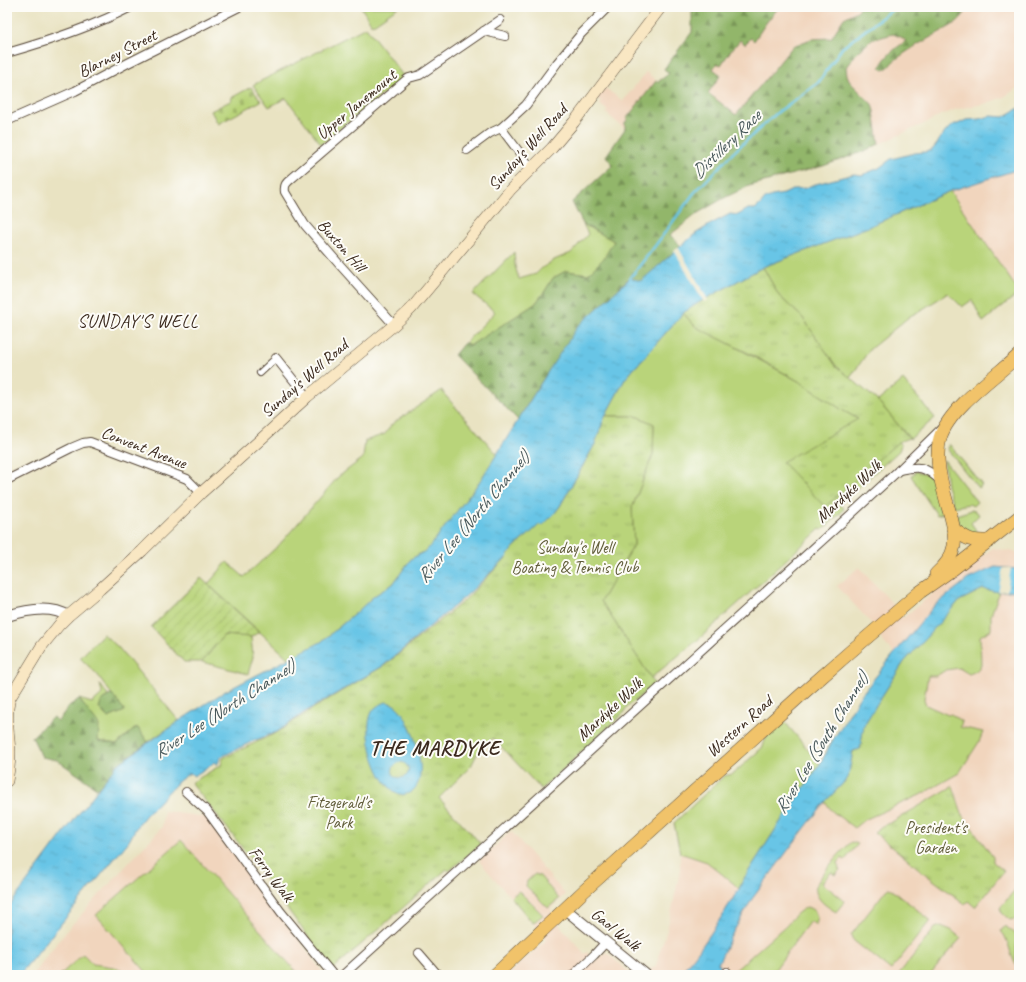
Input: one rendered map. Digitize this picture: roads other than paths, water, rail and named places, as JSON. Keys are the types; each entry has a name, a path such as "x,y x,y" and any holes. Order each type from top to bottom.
{"highway":[{"name":"Mardyke Walk","path":"920,592 943,567 951,554 954,542 952,521 940,480 938,459 940,439 950,420 966,401 1019,355"},
{"name":"Western Road","path":"495,975 565,909 801,695 920,592 1019,517"},
{"path":"953,529 965,538 974,541 989,541"}],"main road":[{"name":"Sunday's Well Road","path":"7,781 10,754 8,704 12,692 41,647 52,634 68,616 137,556 202,493 307,397 411,309 511,189 552,148 574,122 662,7"}],"street":[{"path":"7,53 91,25 131,7"},
{"name":"Blarney Street","path":"7,121 75,91 226,10 239,7"},
{"path":"467,150 490,133 501,128 526,105 580,34 608,7"},
{"name":"Upper Janemount","path":"291,179 406,80 420,75 500,20"},
{"path":"484,31 505,36"},
{"path":"501,128 531,168"},
{"name":"Buxton Hill","path":"291,179 286,183 284,192 305,225 394,324"},
{"path":"260,373 276,358 307,397"},
{"name":"Mardyke Walk","path":"343,975 571,769 898,470 950,420"},
{"name":"Convent Avenue","path":"7,480 71,448 90,442 187,479 202,493"},
{"name":"Mardyke Walk","path":"898,470 919,467 929,471 940,480"},
{"path":"7,615 17,612 42,610 60,611 68,616"},
{"name":"Ferry Walk","path":"186,792 207,811 281,912 333,975"},
{"name":"Gaol Walk","path":"565,909 646,975"},
{"path":"573,975 606,942"},
{"path":"418,953 438,975"}],"water":[{"name":"River Lee (North Channel)","path":"1019,108 1019,169 950,191 868,227 763,267 683,313 625,379 605,416 595,444 560,506 542,526 540,524 525,537 512,549 513,550 507,555 508,556 465,597 383,666 305,712 277,732 253,741 221,757 217,765 214,762 194,776 190,773 180,780 145,816 137,826 129,841 19,975 7,975 7,909 62,835 117,765 179,721 224,692 321,642 374,596 393,584 411,559 427,550 478,484 578,326 630,278 641,281 695,234 730,214 738,215 748,209 755,209 765,199 784,194 794,189 806,188 854,174 862,175 879,168 891,159 932,150 941,137 950,127 955,124 966,120 991,116 1004,117"},
{"path":"995,567 1019,569 1019,590 998,592 983,589 959,601 904,662 864,725 860,749 853,751 848,778 825,802 752,899 731,936 718,964 721,966 712,975 678,975 695,956 710,934 779,824 820,764 834,738 861,695 934,606 968,579"},
{"path":"386,702 395,705 403,714 409,724 418,751 420,777 416,787 409,793 399,794 390,788 382,777 375,762 369,731 370,717 375,708","holes":["402,762 406,765 409,771 405,777 400,778 394,775 393,769 397,763"]}],"waterway":[{"name":"Distillery Race","path":"630,280 694,193 737,149 778,112 818,83 842,48 893,9 898,7"}],"district":[{"name":"SUNDAY'S WELL","path":"138,321"},
{"name":"THE MARDYKE","path":"435,748"}],"park label":[{"name":"Sunday's Well Boating & Tennis Club","path":"575,557"},
{"name":"Fitzgerald's Park","path":"339,812"},
{"name":"President's Garden","path":"936,837"}],"water label":[{"name":"River Lee (South Channel)","path":"821,743"}]}
